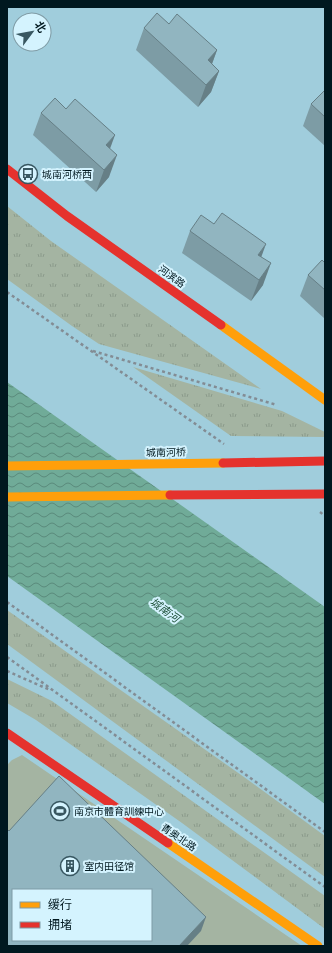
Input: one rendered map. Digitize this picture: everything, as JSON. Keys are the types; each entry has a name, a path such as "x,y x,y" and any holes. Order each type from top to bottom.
{"main road":[{"name":"河滨路","path":"7,169 67,216 325,400"},
{"name":"城南河桥","path":"7,466 325,461"},
{"path":"7,497 325,494"},
{"name":"青奥北路","path":"7,733 318,946"}],"path":[{"path":"7,292 228,447"},
{"path":"91,350 278,404"},
{"path":"318,511 325,516"},
{"path":"7,602 325,832"},
{"path":"7,657 325,887"},
{"path":"7,671 56,693"}],"green space":[{"path":"7,206 51,241 261,389 99,344 72,326 7,279"},
{"path":"133,367 282,411 325,432 325,437 231,436"},
{"path":"7,610 325,836 325,877 7,644"},
{"path":"7,679 52,701 325,896 325,929 182,823 36,720 7,703"},
{"name":"南京市體育訓練中心","path":"22,755 302,946 7,946 7,765 12,760"}],"water":[{"name":"城南河","path":"7,382 325,607 325,804 7,576"}],"building":[{"path":"157,13 169,24 177,14 217,50 208,60 219,71 206,85 144,28"},
{"path":"325,90 325,117 311,104"},
{"path":"55,98 66,109 75,99 115,135 106,145 117,155 104,170 41,113"},
{"path":"222,213 266,244 258,255 271,263 259,280 190,231 201,215 214,224"},
{"path":"322,260 325,263 325,290 308,275"},
{"name":"南京市體育訓練中心","path":"59,776 206,917 179,946 7,946 7,829 9,831"}],"traffic: slow":[{"path":"221,325 325,400"},
{"path":"7,466 223,463"},
{"path":"7,497 170,495"},
{"path":"168,843 318,946"}],"traffic: jam":[{"path":"7,169 67,216 221,325"},
{"path":"223,463 325,461"},
{"path":"170,495 325,494"},
{"path":"7,733 168,843"}],"place":[{"name":"城南河桥西","path":"28,174"},
{"name":"南京市體育訓練中心","path":"60,811"},
{"name":"室内田径馆","path":"70,866"}]}
